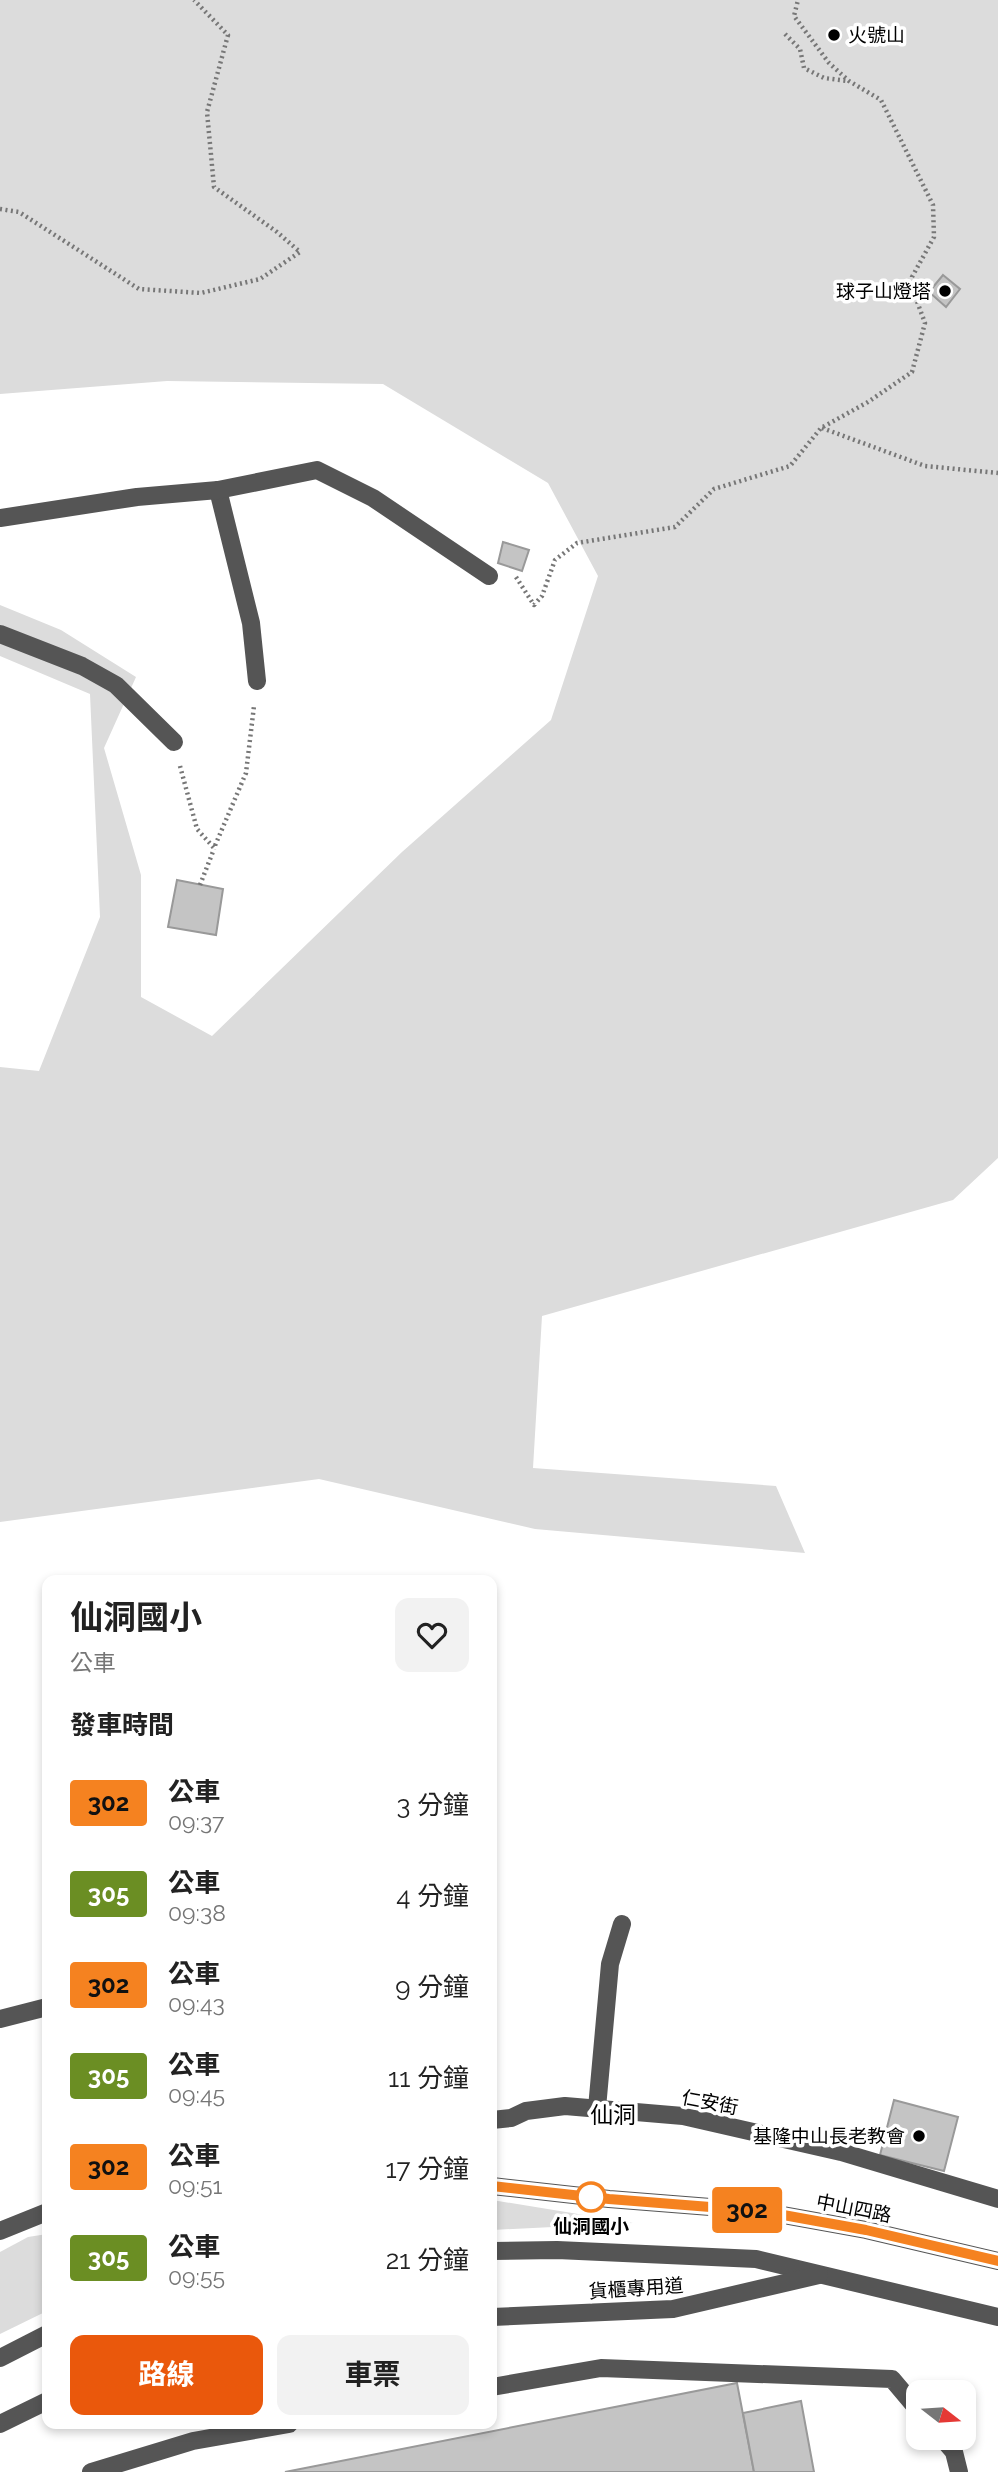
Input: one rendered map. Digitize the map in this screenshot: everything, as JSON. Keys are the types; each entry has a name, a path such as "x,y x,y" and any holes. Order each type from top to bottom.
{"street":[{"path":"0,518 137,497 218,490 317,470 373,498 489,576"},
{"path":"218,490 251,623 257,681"},
{"path":"0,634 82,666 116,685 174,742"},
{"path":"597,2108 610,1964 622,1924"},
{"path":"0,2019 42,2008"},
{"name":"仁安街","path":"497,2119 511,2118 526,2111 565,2106 683,2116 841,2152 998,2199"},
{"name":"中山四路","path":"497,2187 761,2211 866,2230 998,2261"},
{"path":"0,2231 42,2214"},
{"path":"497,2250 756,2259 998,2318"},
{"name":"貨櫃專用道","path":"497,2317 673,2309 822,2274"},
{"path":"0,2358 42,2337"},
{"path":"497,2386 601,2368 891,2379 906,2396"},
{"path":"0,2424 42,2403"},
{"path":"91,2472 193,2441 261,2429"},
{"path":"952,2450 959,2472"}],"path":[{"path":"0,209 19,212 138,289 201,293 260,279 300,252 214,187 207,112 228,34 194,0"},
{"path":"489,576 515,575 534,604 542,596 555,560 577,543 675,527 714,489 790,466 821,428 868,402 912,372 925,323 912,288 912,277 934,237 933,205 881,100 849,81 829,63 794,16 798,0"},
{"path":"785,34 800,49 804,68 824,78 849,81"},
{"path":"821,428 925,466 998,473"},
{"path":"174,742 197,829 214,848 246,773 257,681"},
{"path":"200,885 215,848"}],"shaded area":[{"path":"0,0 998,0 998,1158 953,1200 542,1316 533,1468 776,1486 805,1553 535,1529 319,1479 0,1522 0,1067 39,1071 100,917 90,694 0,656 0,605 61,630 136,677 104,748 141,875 141,997 212,1036 402,852 551,720 598,576 548,483 383,384 167,381 0,394"},
{"path":"497,2201 633,2223 497,2230"},
{"path":"42,2235 42,2313 0,2334 0,2252 28,2237"}],"building":[{"name":"球子山燈塔","path":"943,275 960,289 946,307 929,292"},
{"path":"503,542 529,550 522,571 498,563"},
{"path":"177,880 223,889 216,935 168,927"},
{"name":"基隆中山長老教會","path":"894,2100 958,2117 944,2171 880,2155"},
{"path":"737,2383 754,2472 285,2472"},
{"path":"801,2401 814,2472 754,2472 743,2413"}],"bus line":[{"name":"302","path":"497,2187 761,2211 866,2230 998,2261"}],"place":[{"name":"火號山","path":"834,35"},
{"name":"球子山燈塔","path":"945,291"},
{"name":"基隆中山長老教會","path":"919,2136"},
{"name":"仙洞國小","path":"591,2197"}],"district":[{"name":"仙洞","path":"613,2114"}]}
